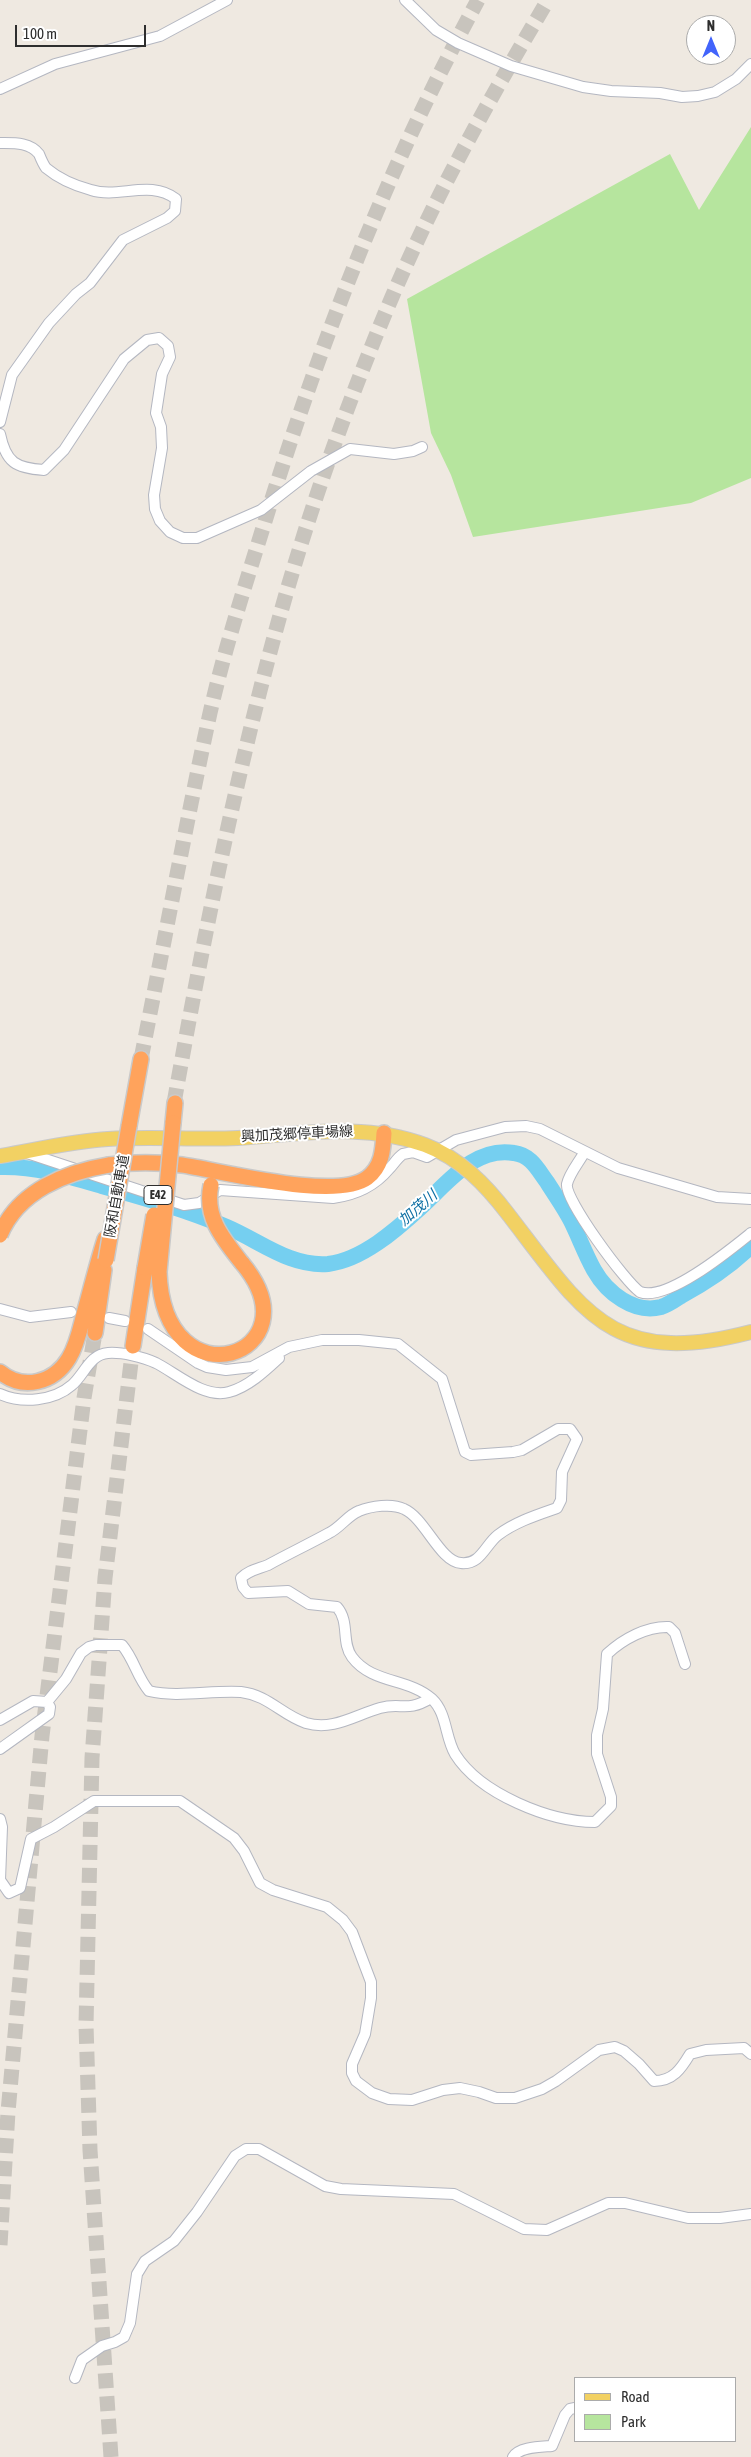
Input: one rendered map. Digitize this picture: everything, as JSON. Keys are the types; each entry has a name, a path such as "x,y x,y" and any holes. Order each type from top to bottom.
{"highway":[{"name":"阪和自動車道","path":"95,1333 102,1259 113,1216 141,1060"},
{"name":"E42","path":"133,1346 152,1270 174,1103"},
{"path":"0,1234 12,1213 36,1191 73,1174 109,1165 157,1163 306,1185 348,1185 367,1178 376,1168 382,1158 384,1133"},
{"path":"152,1270 163,1306 176,1333 198,1351 223,1355 239,1351 253,1341 259,1333 264,1316 261,1290 222,1237 213,1221 209,1200 211,1185 219,1171"},
{"path":"0,1372 14,1380 35,1383 54,1375 66,1364 77,1339 102,1259"}],"main road":[{"name":"興加茂郷停車場線","path":"0,1156 74,1143 111,1139 238,1138 329,1130 384,1133 437,1150 473,1174 500,1203 578,1302 608,1326 639,1339 674,1344 710,1341 751,1332"}],"street":[{"path":"0,89 55,64 160,36 227,0"},
{"path":"405,0 436,30 458,43 510,66 583,87 610,91 660,93 682,97 698,96 714,92 736,79 751,64"},
{"path":"0,143 20,143 30,147 38,153 45,167 77,186 94,191 161,190 176,199 175,211 167,218 123,240 90,283 76,294 49,323 12,375 0,422"},
{"path":"0,434 10,459 16,465 44,470 64,450 124,359 147,340 159,338 168,346 170,357 162,374 156,414 161,427 162,448 154,495 155,508 160,521 170,532 183,538 198,538 261,510 311,471 350,449 394,454 413,451 422,447"},
{"path":"24,1152 184,1206 191,1206 220,1190 324,1198 351,1195 376,1182 402,1154 413,1152 427,1157 456,1140 505,1126 520,1126 540,1129 584,1153 618,1168 724,1198 751,1198"},
{"path":"584,1153 568,1182 568,1192 587,1227 624,1276 640,1292 653,1292 677,1284 712,1262 751,1233"},
{"path":"0,1309 30,1317 71,1312"},
{"path":"109,1318 125,1321"},
{"path":"148,1329 185,1356 207,1368 216,1369 234,1370 252,1367 295,1345 322,1340 398,1344 442,1379 461,1446 465,1452 471,1455 522,1450 558,1429 570,1429 576,1435 577,1439 562,1472 561,1500 557,1508 528,1518 499,1534 490,1542 482,1555 470,1563 459,1564 448,1558 420,1523 407,1511 402,1508 377,1506 357,1511 334,1530 265,1566 247,1572 241,1578 243,1587 248,1592 288,1591 309,1604 338,1607 344,1615 351,1655 360,1666 370,1673 414,1689 431,1698 441,1709 447,1735 456,1754 485,1784 524,1806 552,1816 574,1822 595,1822 611,1806 611,1796 597,1754 597,1735 603,1709 607,1654 619,1643 647,1630 669,1627 675,1633 685,1664"},
{"path":"0,1394 28,1400 54,1396 73,1385 96,1356 106,1353 149,1360 192,1384 210,1391 225,1393 252,1380 295,1345"},
{"path":"47,1702 66,1679 81,1653 96,1645 122,1645 131,1655 141,1682 149,1690 243,1692 271,1701 288,1715 316,1725 335,1724 381,1708 410,1708 431,1698"},
{"path":"0,1720 33,1701 47,1702"},
{"path":"0,1749 49,1714 50,1707 47,1702"},
{"path":"0,1819 2,1827 0,1880 9,1893 16,1892 20,1888 31,1839 54,1828 94,1801 180,1801 234,1838 244,1851 260,1883 273,1890 327,1907 343,1920 352,1932 371,1982 371,1998 365,2034 352,2064 352,2073 356,2081 372,2093 389,2099 412,2100 443,2090 460,2088 496,2098 516,2098 542,2089 556,2081 599,2050 615,2047 624,2051 639,2064 654,2081 665,2081 679,2072 690,2054 706,2050 744,2048 751,2054"},
{"path":"76,2378 82,2360 102,2346 115,2342 124,2336 130,2324 137,2274 145,2260 174,2241 198,2212 231,2161 246,2149 259,2149 325,2186 341,2189 454,2194 524,2229 547,2230 608,2203 625,2203 688,2218 720,2218 751,2214"},
{"path":"513,2457 522,2450 552,2446 565,2415 570,2409 574,2408"}],"green space":[{"path":"751,127 751,478 691,503 473,537 451,475 431,433 407,299 670,154 699,210"}],"waterway":[{"name":"加茂川","path":"0,1167 52,1172 150,1200 227,1227 288,1257 314,1264 328,1264 353,1257 378,1243 411,1217 451,1178 474,1161 486,1155 500,1152 520,1154 530,1160 547,1182 568,1216 591,1264 606,1286 622,1300 641,1307 661,1307 669,1304 718,1274 751,1246"}],"tunnel":[{"path":"141,1059 183,843 216,688 229,639 287,451 334,319 386,189 415,125 478,0"},
{"path":"174,1103 208,921 248,739 279,619 316,497 360,376 409,259 465,146 548,0"},
{"path":"0,2245 8,2112 42,1736 84,1398 95,1333"},
{"path":"111,2457 90,2150 86,2025 92,1758 105,1578 133,1346"}]}
